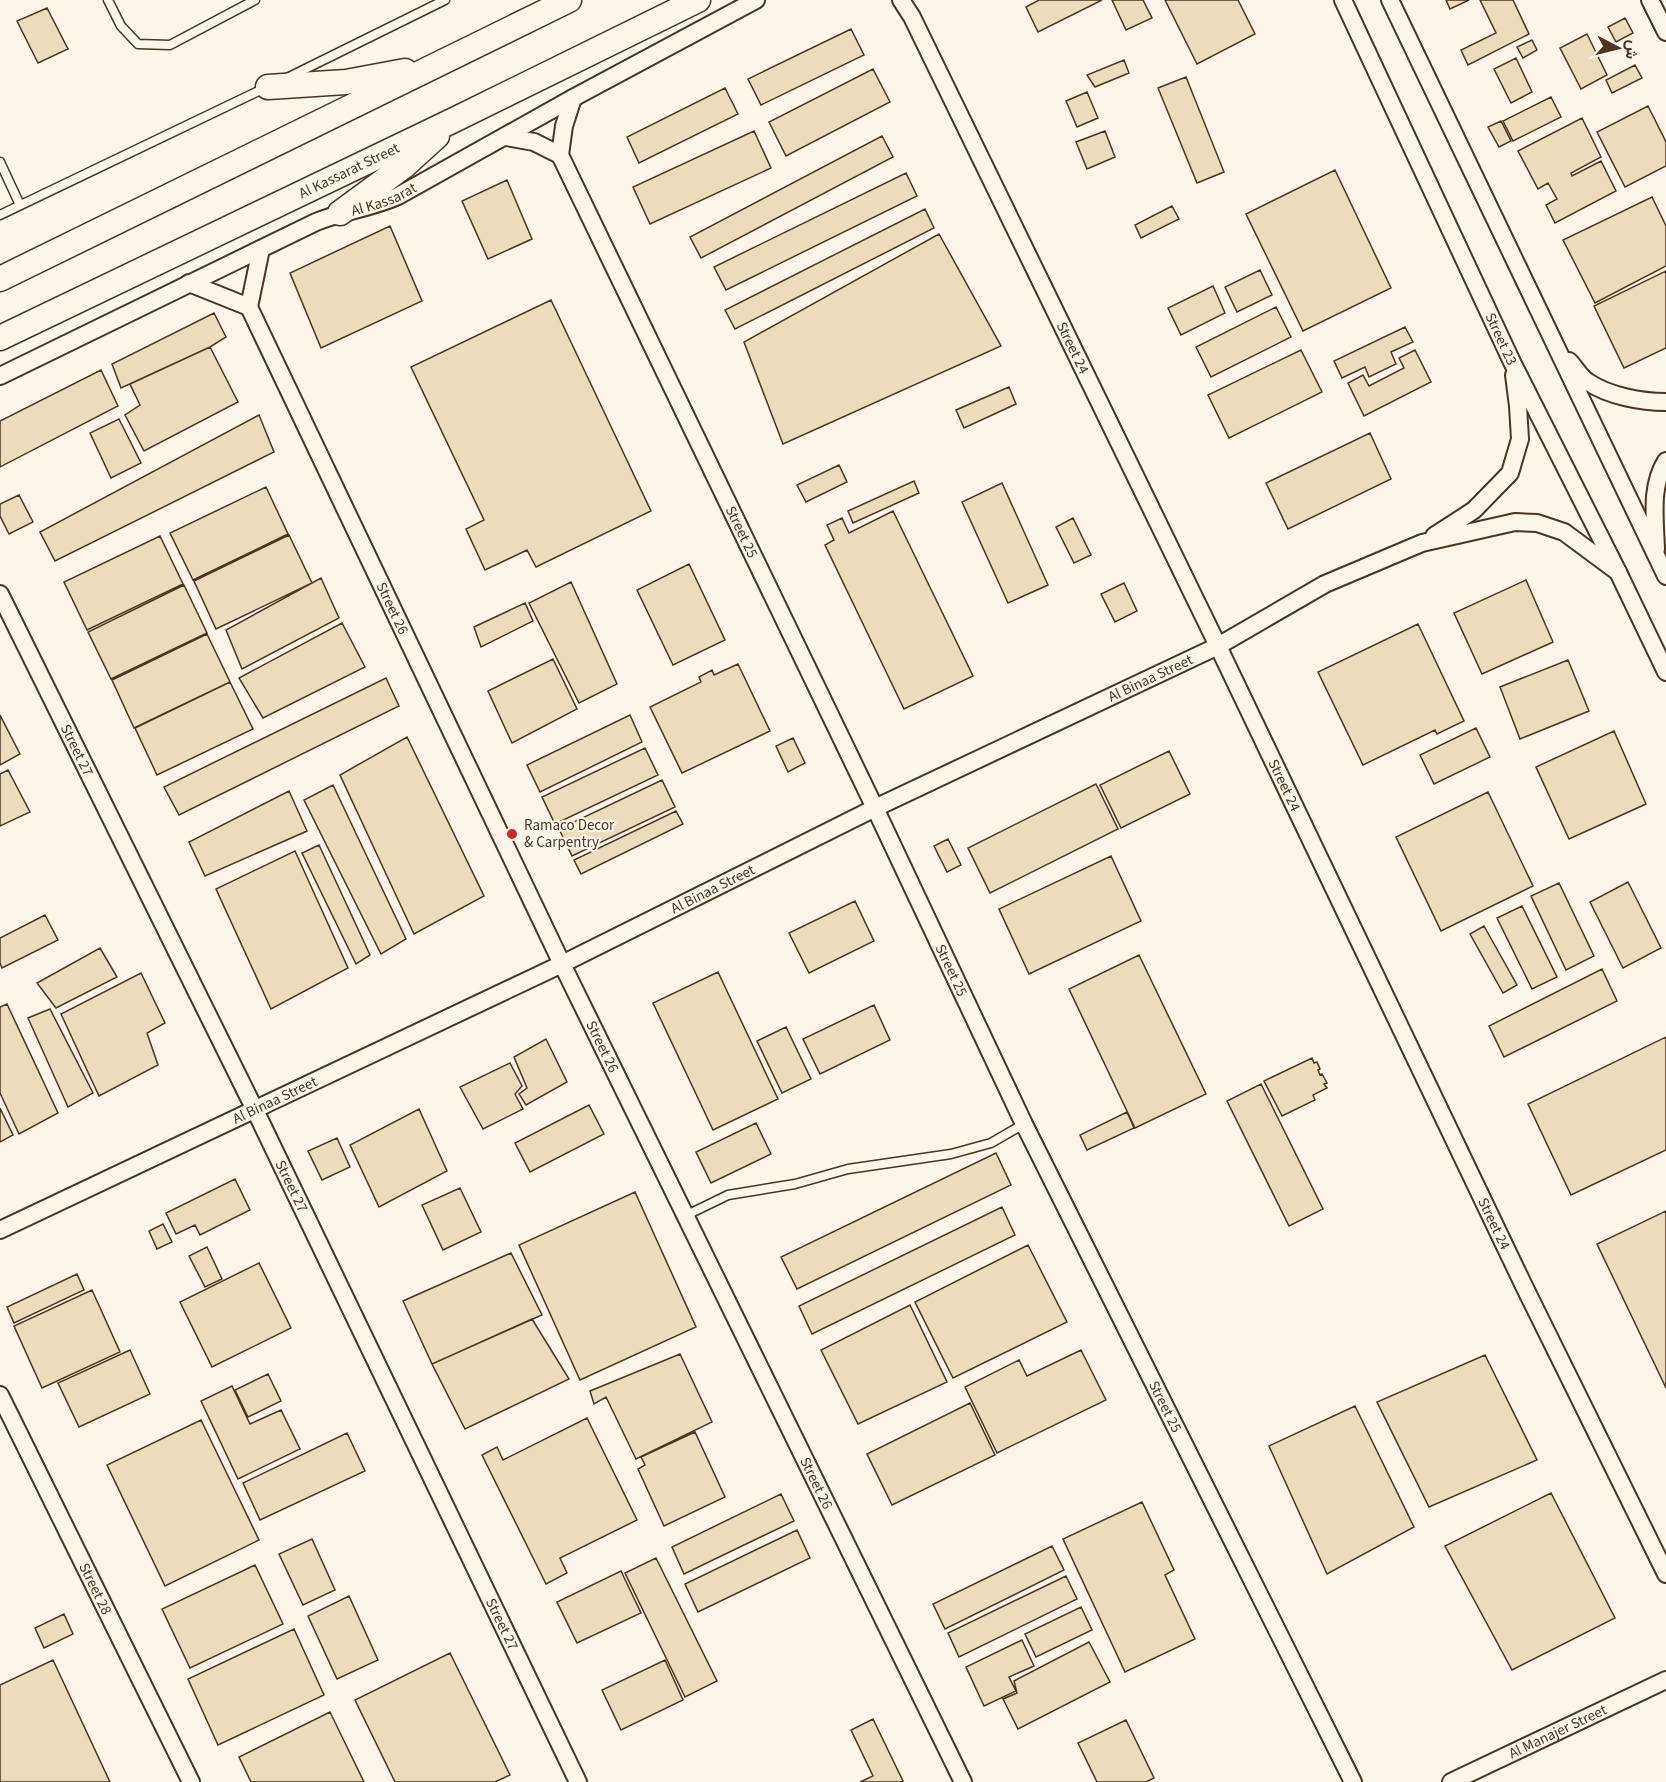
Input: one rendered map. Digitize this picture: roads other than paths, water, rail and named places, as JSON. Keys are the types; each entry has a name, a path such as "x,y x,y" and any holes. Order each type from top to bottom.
{"street":[{"path":"0,279 569,0"},
{"name":"Al Kassarat Street","path":"0,338 698,0"},
{"name":"Al Kassarat","path":"0,376 316,222 340,213 374,207 398,196 756,0"},
{"name":"Street 24","path":"901,0 912,17 1218,646 1524,1286 1666,1574"},
{"name":"Street 23","path":"1343,0 1512,362 1666,672"},
{"path":"1390,0 1666,576"},
{"path":"1650,0 1666,32"},
{"path":"268,87 346,82 436,65"},
{"path":"506,137 534,142 560,155 564,126 573,99"},
{"path":"340,213 404,166 456,119"},
{"name":"Street 25","path":"560,155 875,808 1024,1124 1353,1782"},
{"path":"189,283 249,307 261,249"},
{"name":"Street 26","path":"249,307 562,964 963,1782"},
{"path":"1554,341 1586,382 1634,399 1666,402"},
{"name":"Al Binaa Street","path":"0,1230 562,964 875,808 1218,646 1325,584 1422,543 1474,510 1510,473 1520,439 1512,362"},
{"path":"1656,555 1654,496 1661,469 1666,460"},
{"name":"Al Binaa Street","path":"1422,543 1515,522 1537,524 1550,526 1571,536 1618,572"},
{"name":"Street 27","path":"0,594 255,1110 578,1782"},
{"name":"Street 28","path":"0,1395 191,1782"},
{"name":"Al Manajer Street","path":"1451,1782 1666,1680"}],"lane":[{"path":"108,0 120,26 138,44 170,45 255,0"},
{"path":"0,215 446,0"},
{"path":"0,162 20,205"},
{"path":"687,1215 728,1195 795,1184 848,1169 951,1154 991,1143 1024,1124"}],"place":[{"name":"Ramaco Decor & Carpentry","path":"512,834"}]}
